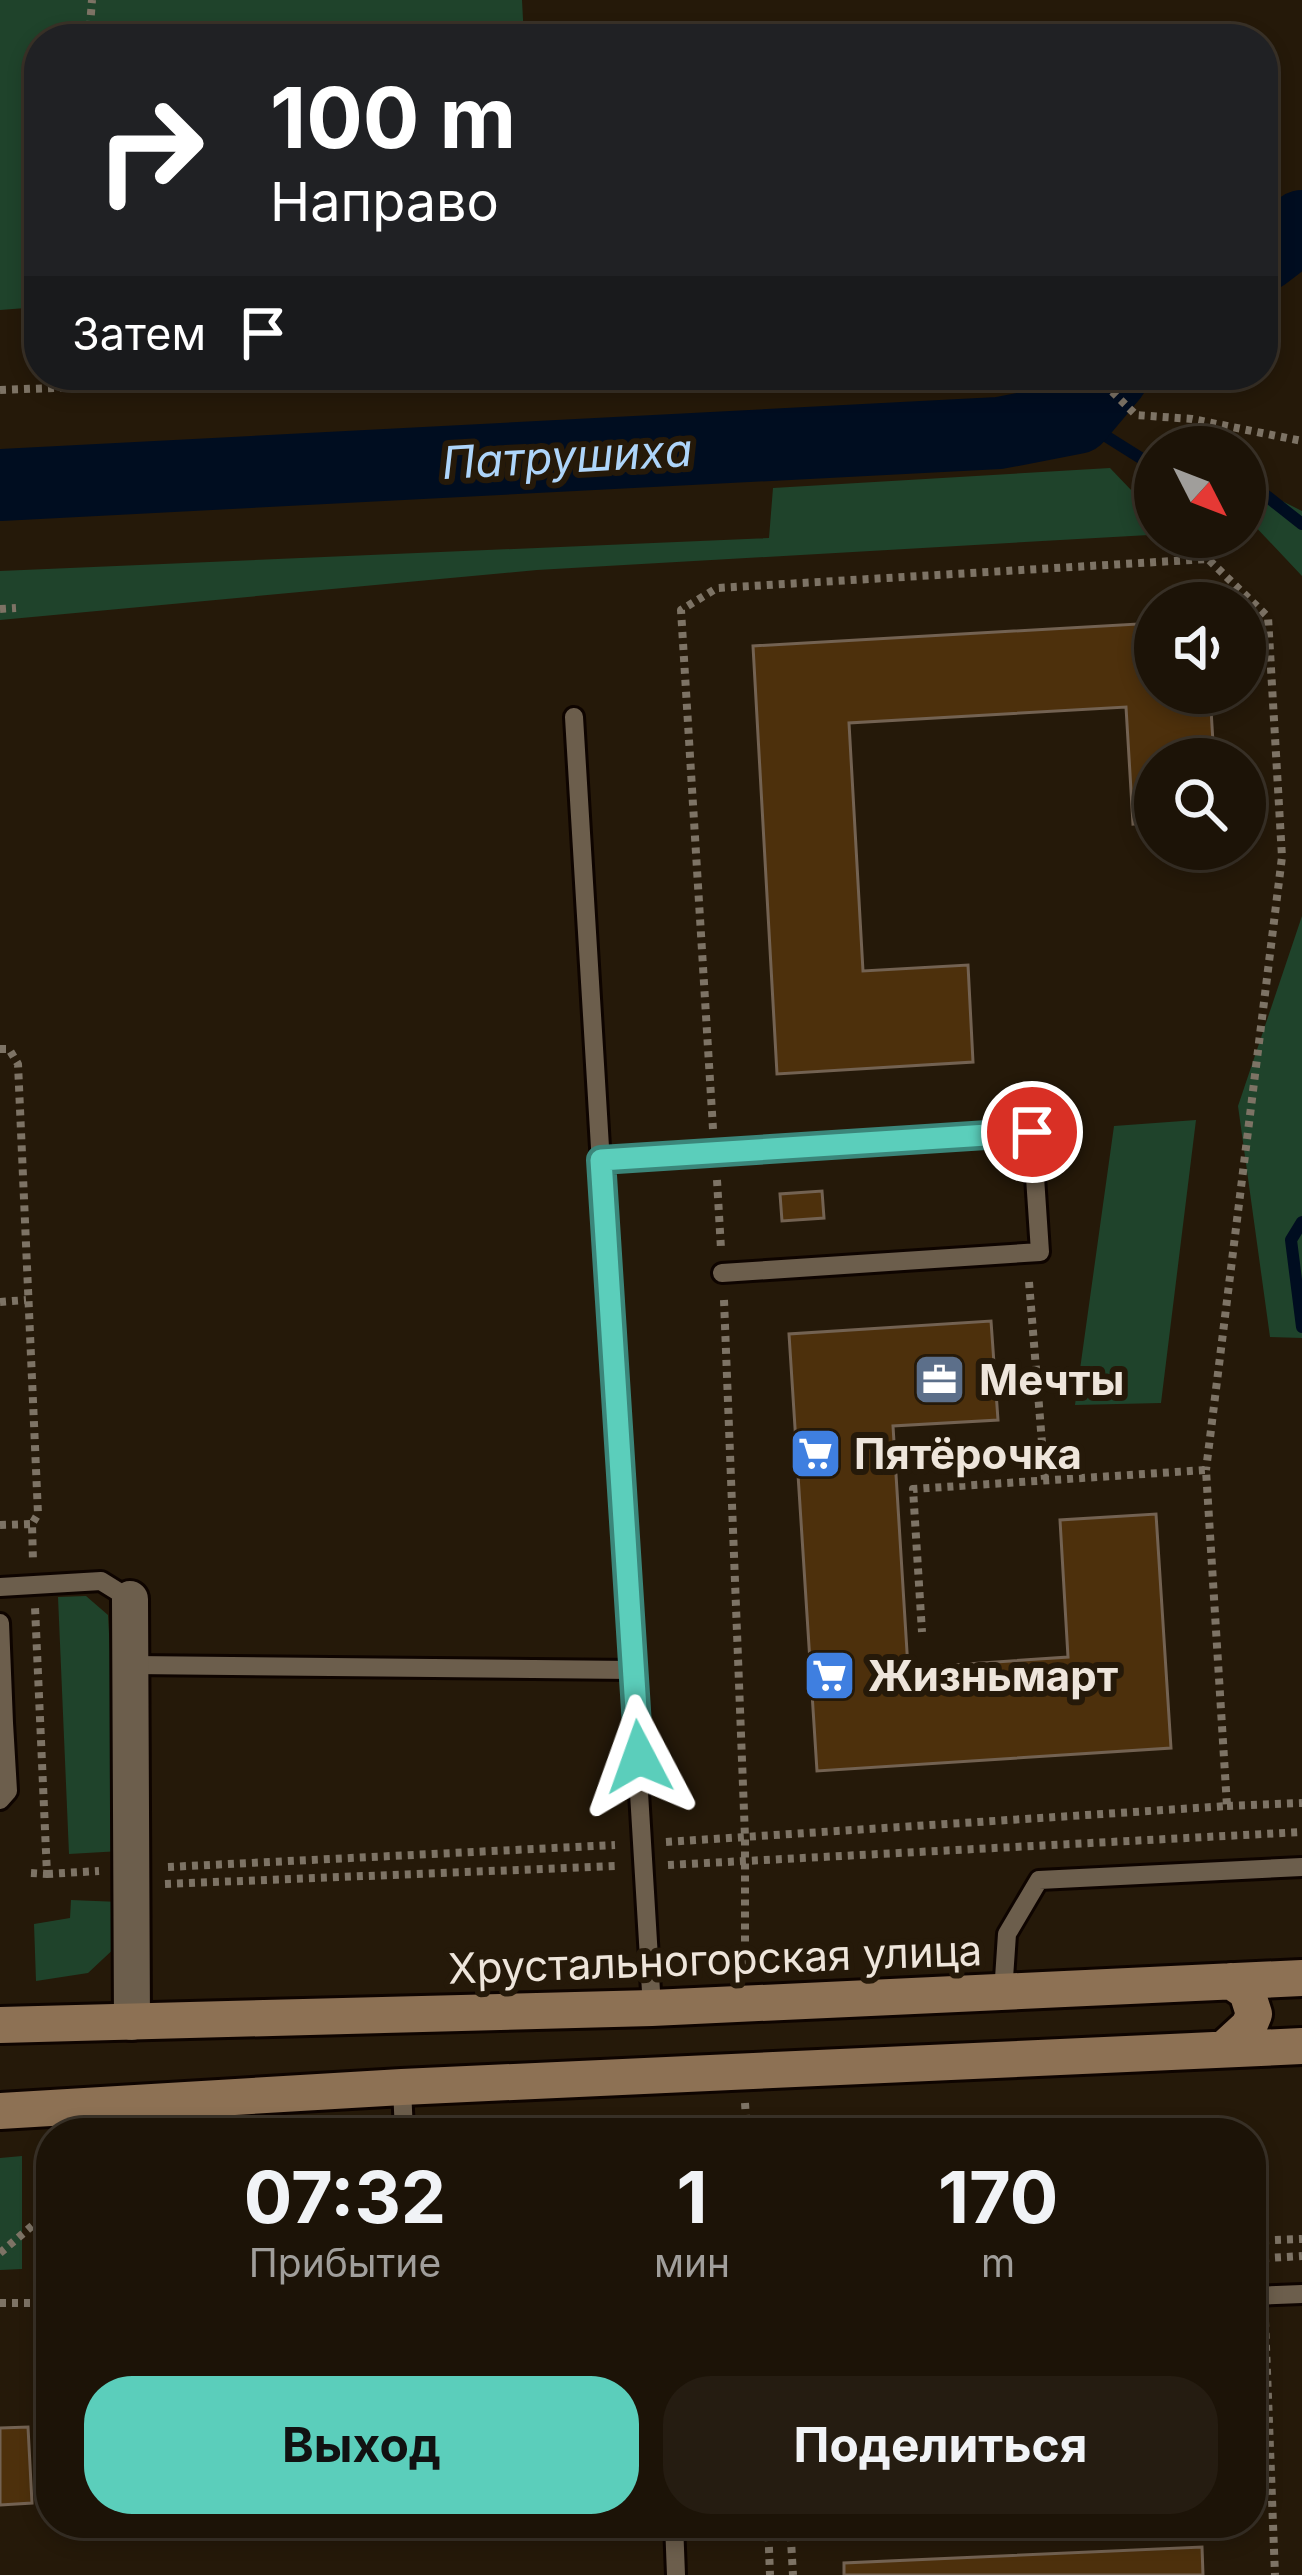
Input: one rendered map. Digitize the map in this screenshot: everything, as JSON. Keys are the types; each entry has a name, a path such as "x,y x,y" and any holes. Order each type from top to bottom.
{"street":[{"path":"130,1599 132,2022"},
{"name":"Хрустальногорская улица","path":"0,2025 652,2008 1302,1978"},
{"path":"1224,2049 1255,2014 1247,1992 1231,1981"},
{"path":"0,2111 402,2087 1302,2046"}],"lane":[{"path":"574,717 652,2008"},
{"path":"601,1160 1032,1132 1040,1252 722,1273"},
{"path":"0,1587 101,1581 130,1599"},
{"path":"0,1623 8,1791 0,1800"},
{"path":"133,1665 634,1670"},
{"path":"1003,1994 1007,1934 1040,1880 1302,1867"},
{"path":"402,2087 403,2118"},
{"path":"1266,2296 1302,2294"},
{"path":"675,2538 676,2575"}],"path":[{"path":"1110,390 1136,415 1192,418 1302,441"},
{"path":"0,609 16,608"},
{"path":"0,1049 9,1049 18,1064 38,1514 32,1524 47,1874"},
{"path":"1009,1283 1033,1282 1045,1480"},
{"path":"0,1302 26,1300"},
{"path":"724,1301 748,1300"},
{"path":"922,1632 913,1489 1206,1470 1227,1806"},
{"path":"0,1525 32,1524"},
{"path":"133,1877 1302,1803"},
{"path":"31,1873 133,1877 745,1864 1302,1832"},
{"path":"0,2253 36,2223"},
{"path":"1266,2240 1302,2239"},
{"path":"1266,2258 1302,2256"},
{"path":"0,2303 36,2302"},
{"path":"1266,2421 1275,2575"},
{"path":"1266,2491 1271,2491"},
{"path":"769,2538 770,2575"},
{"path":"791,2538 793,2575"}],"green space":[{"path":"0,0 522,0 523,24 24,24 24,308 0,310"},
{"path":"1110,468 1134,493 1134,536 537,570 0,620 0,571 769,538 773,488"},
{"path":"1274,497 1302,511 1302,576 1266,538 1266,506"},
{"path":"1302,916 1302,1338 1270,1337 1238,1106"},
{"path":"1196,1120 1161,1403 1075,1405 1114,1126"},
{"path":"86,1596 108,1615 121,1851 69,1854 58,1597"},
{"path":"71,1900 120,1902 119,1944 88,1973 36,1981 34,1924 70,1918"},
{"path":"22,2156 22,2269 0,2270 0,2158"}],"building":[{"path":"1134,624 1134,714 1211,714 1213,738 1134,738 1133,824 1126,707 849,723 863,971 968,965 973,1062 777,1074 753,646"},
{"path":"822,1191 824,1218 782,1221 780,1194"},
{"path":"991,1321 998,1420 893,1426 908,1668 1068,1657 1060,1520 1156,1514 1171,1748 817,1771 789,1334"},
{"path":"28,2427 32,2503 0,2505 0,2428"},
{"path":"1202,2547 1203,2575 844,2575 844,2563"}],"waterway":[{"name":"Патрушиха","path":"1278,244 1302,226"},
{"name":"Патрушиха","path":"0,485 999,433 1077,418 1100,390"},
{"path":"1077,418 1134,454"},
{"path":"1266,496 1302,524"},
{"path":"1302,1222 1291,1240 1302,1327"}],"place":[{"name":"Мечты","path":"940,1379"},
{"name":"Пятёрочка","path":"815,1453"},
{"name":"Жизньмарт","path":"829,1675"}],"route":[{"path":"639,1757 601,1160 1032,1132"}]}
